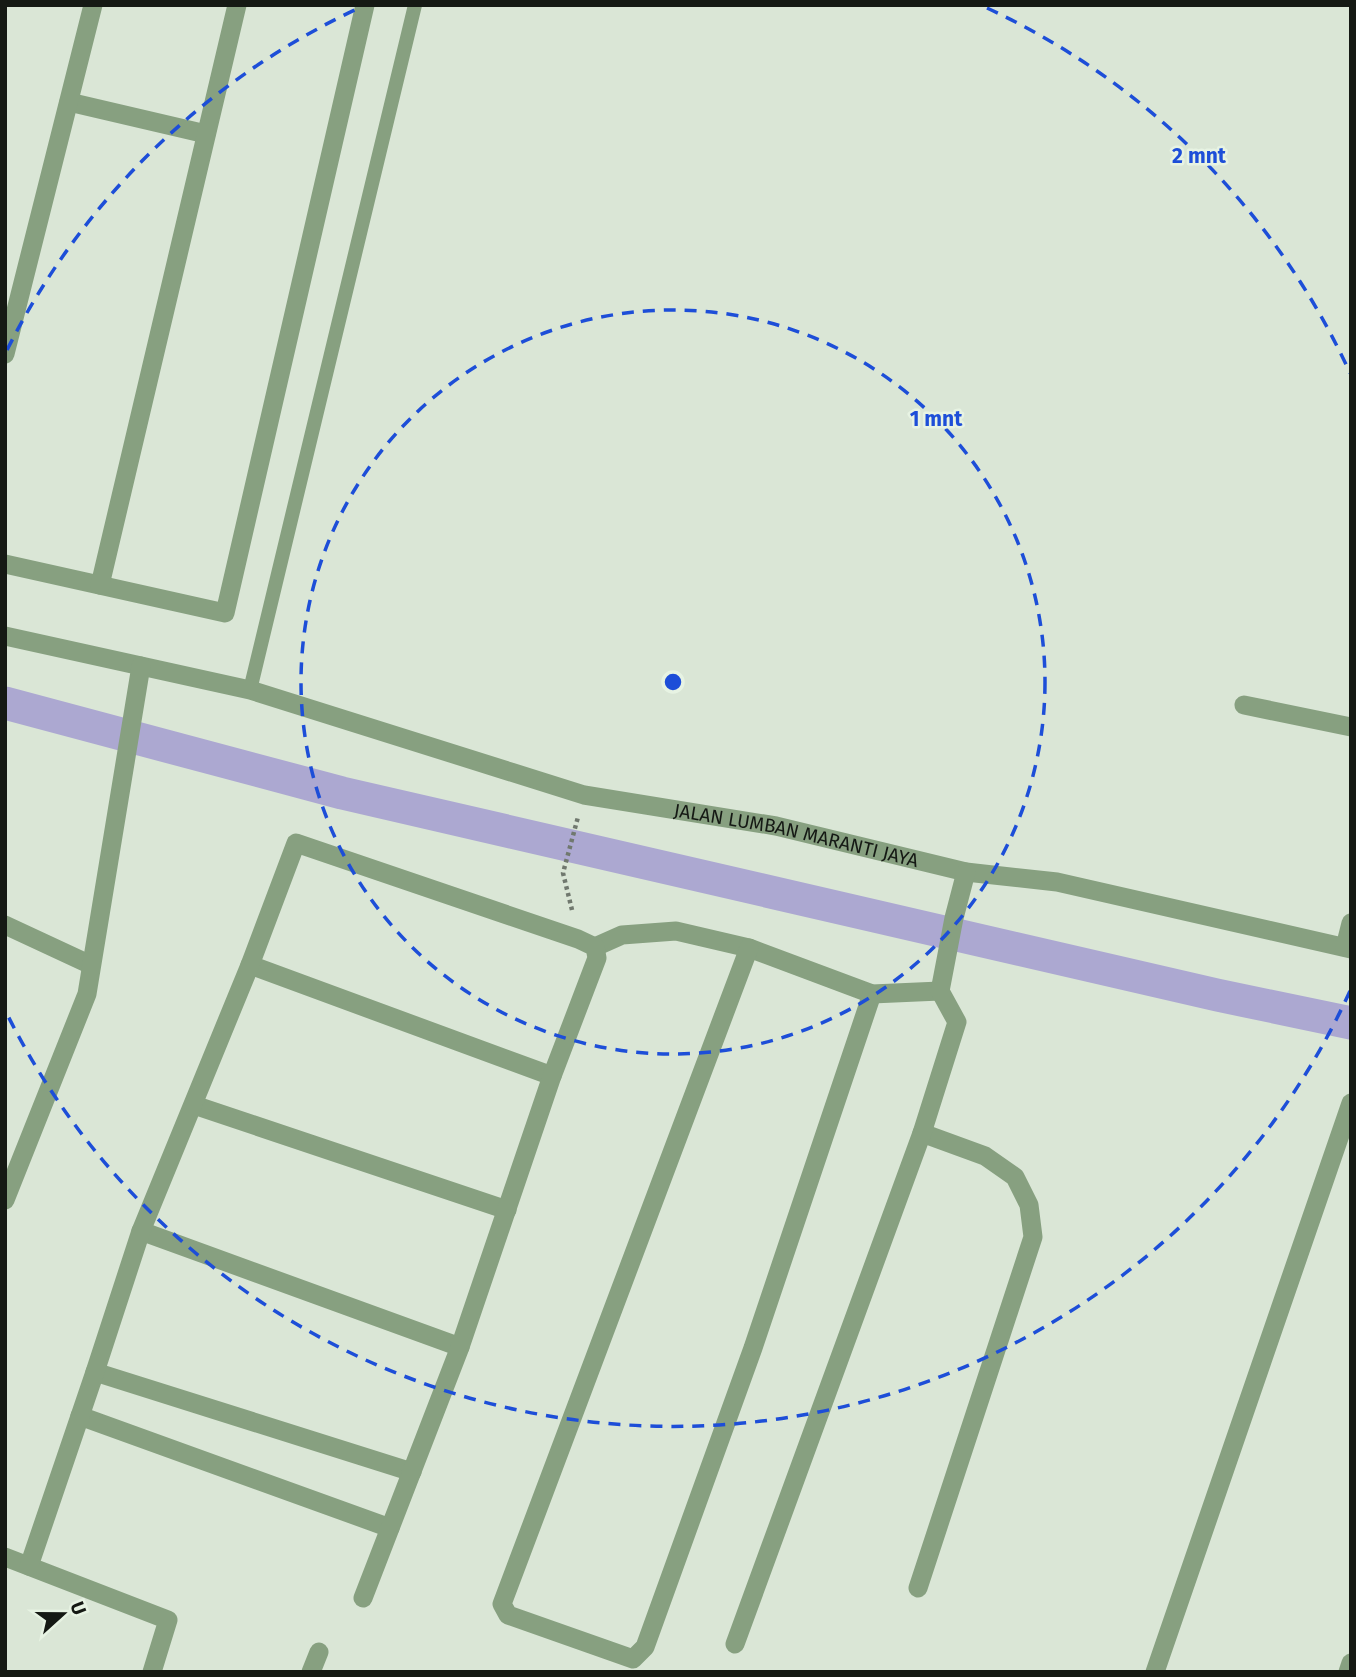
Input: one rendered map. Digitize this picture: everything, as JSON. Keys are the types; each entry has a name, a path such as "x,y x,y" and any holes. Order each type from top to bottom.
{"street":[{"path":"5,354 93,5"},
{"path":"100,585 237,5"},
{"path":"5,564 225,613 365,5"},
{"path":"69,102 206,134"},
{"name":"JALAN LUMBAN MARANTI JAYA","path":"5,636 250,690 584,795 776,826 966,872 1058,882 1348,948"},
{"path":"5,1199 87,994 141,666"},
{"path":"1244,705 1351,727"},
{"path":"29,1566 141,1231 250,965 296,843 586,943 622,935 676,932 749,948 872,994 940,985"},
{"path":"735,1644 922,1133 957,1022 940,985 966,872"},
{"path":"1348,948 1351,923"},
{"path":"5,925 91,965"},
{"path":"363,1598 460,1347 552,1076 597,958 586,943"},
{"path":"749,948 502,1604 508,1615 633,1659 645,1647 752,1348 872,994"},
{"path":"250,965 552,1076"},
{"path":"1155,1672 1351,1103"},
{"path":"194,1104 507,1210"},
{"path":"918,1588 1033,1237 1029,1205 1015,1177 985,1156 922,1133"},
{"path":"141,1231 460,1347"},
{"path":"95,1372 412,1472"},
{"path":"80,1416 390,1528"},
{"path":"5,1557 168,1620 152,1672"},
{"path":"311,1672 319,1652"},
{"path":"1348,1672 1351,1663"}],"lane":[{"path":"250,690 415,5"}],"path":[{"path":"576,824 564,873 586,943"}],"waterway":[{"path":"5,703 342,793 1217,995 1351,1023"}]}
